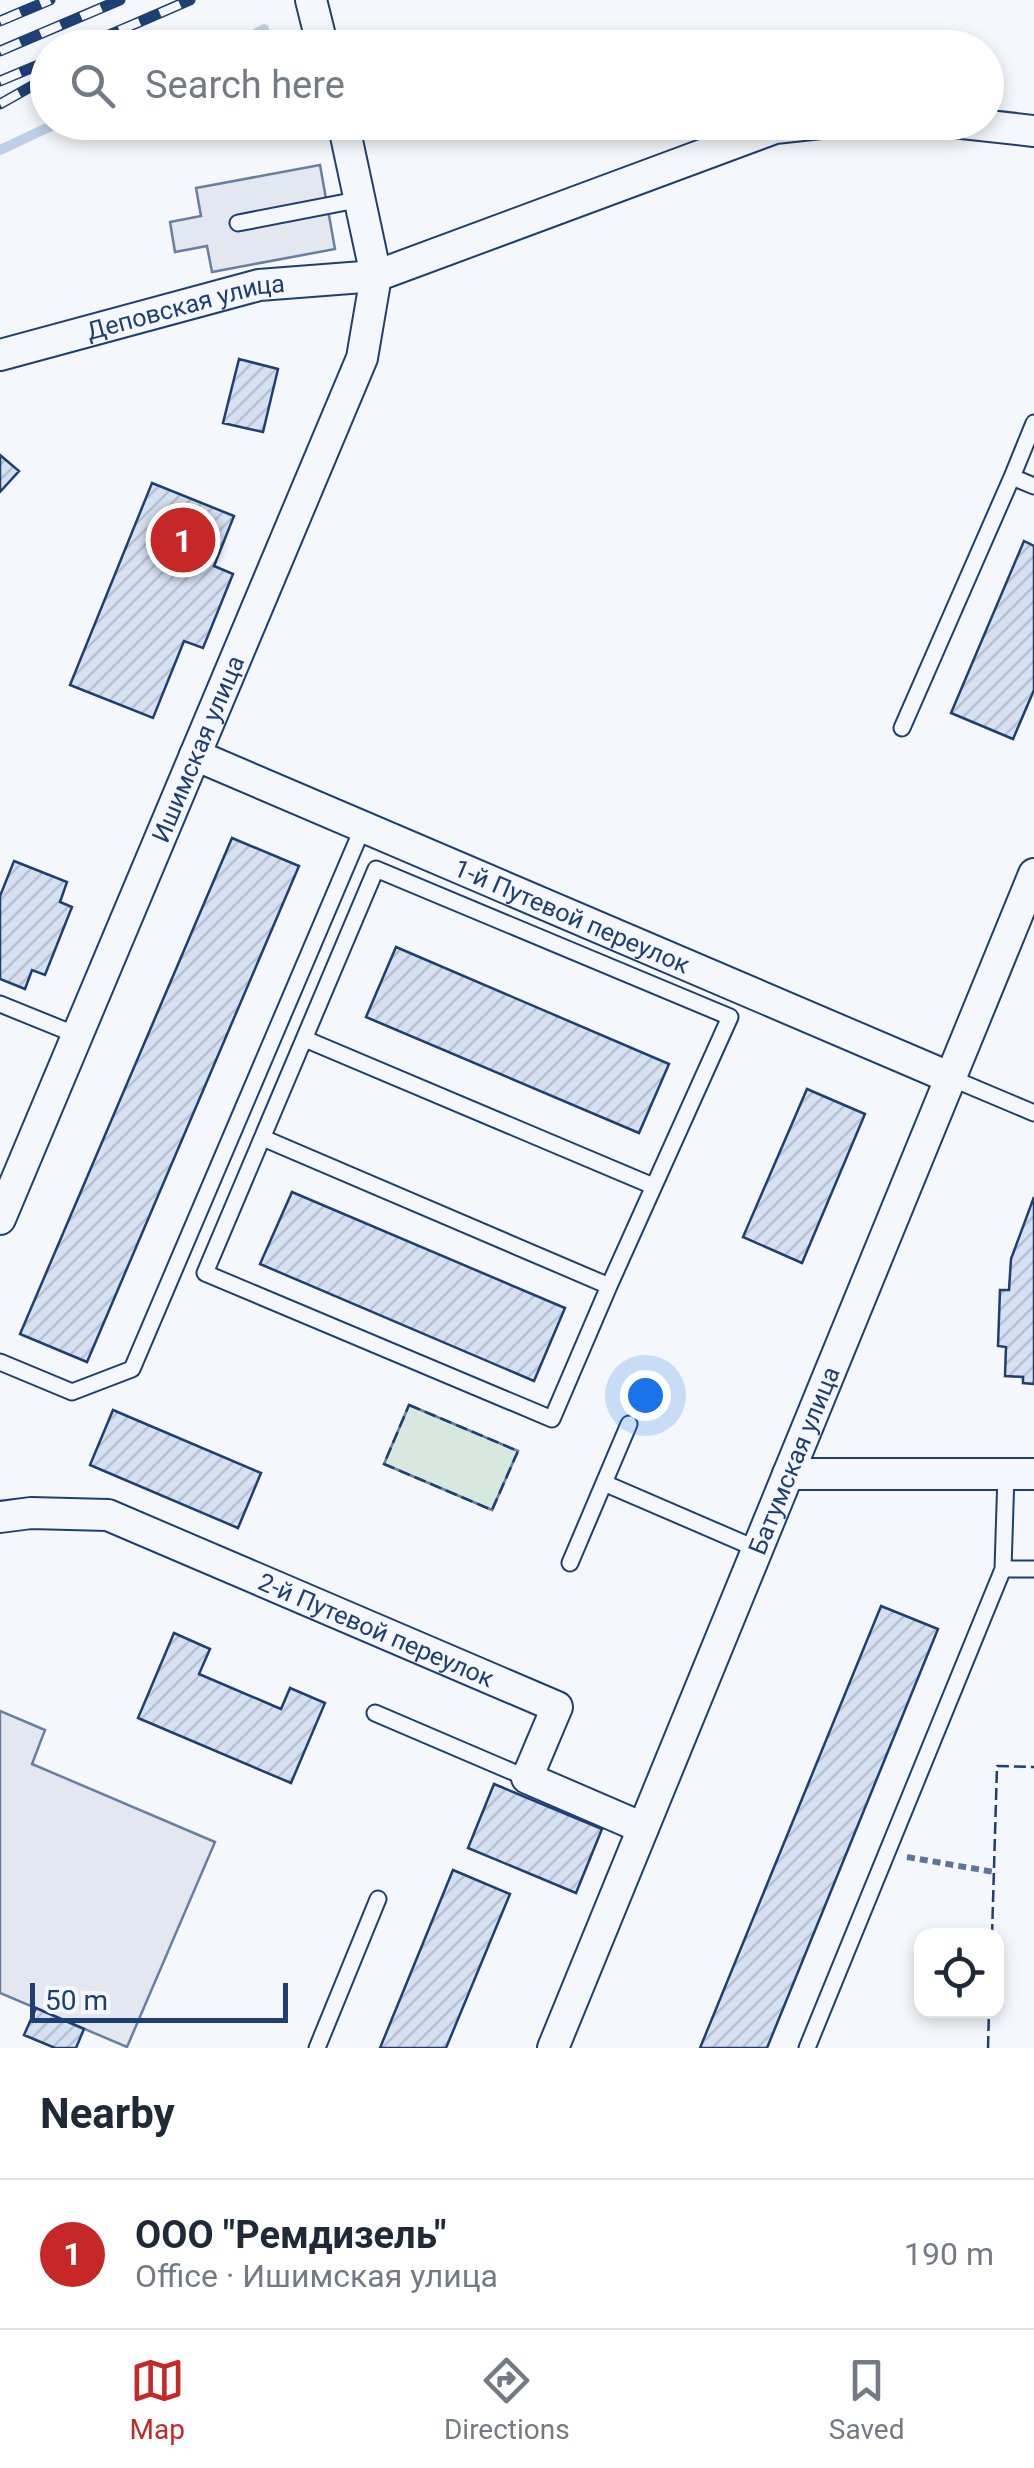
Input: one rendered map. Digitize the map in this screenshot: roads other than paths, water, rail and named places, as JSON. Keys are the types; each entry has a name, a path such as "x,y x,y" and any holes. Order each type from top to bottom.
{"street":[{"path":"311,0 318,30"},
{"path":"1004,128 1034,131"},
{"name":"Ишимская улица","path":"0,1219 362,358 376,276 348,140"},
{"name":"Деповская улица","path":"0,356 259,284 376,276 744,140"},
{"name":"1-й Путевой переулок","path":"194,755 951,1078"},
{"name":"Батумская улица","path":"553,2048 1034,874"},
{"path":"788,1474 1020,1474"},
{"name":"2-й Путевой переулок","path":"0,1517 30,1513 108,1515 558,1707 527,1778"},
{"path":"527,1778 643,1828"}],"lane":[{"path":"238,223 363,199"},
{"path":"902,728 1034,423"},
{"path":"1012,477 1034,486"},
{"path":"0,1362 72,1392 132,1369 363,827"},
{"path":"350,857 730,1017 552,1419 204,1272 376,869"},
{"path":"0,1004 79,1036"},
{"path":"305,1039 653,1186"},
{"path":"951,1078 1034,1113"},
{"path":"263,1138 609,1286"},
{"path":"570,1562 629,1424"},
{"path":"807,2048 1003,1569 1020,1474"},
{"path":"604,1483 758,1549"},
{"path":"1003,1569 1034,1569"},
{"path":"375,1713 527,1778"},
{"path":"317,2048 378,1900"}],"waterway":[{"path":"0,150 30,136"}],"railway":[{"path":"0,21 50,0"},
{"path":"49,30 120,0"},
{"path":"121,30 190,0"},
{"path":"0,51 30,38"},
{"path":"0,81 30,68"},
{"path":"0,104 30,87"}],"place":[{"name":"ООО \"Ремдизель\"","path":"183,540"}]}
